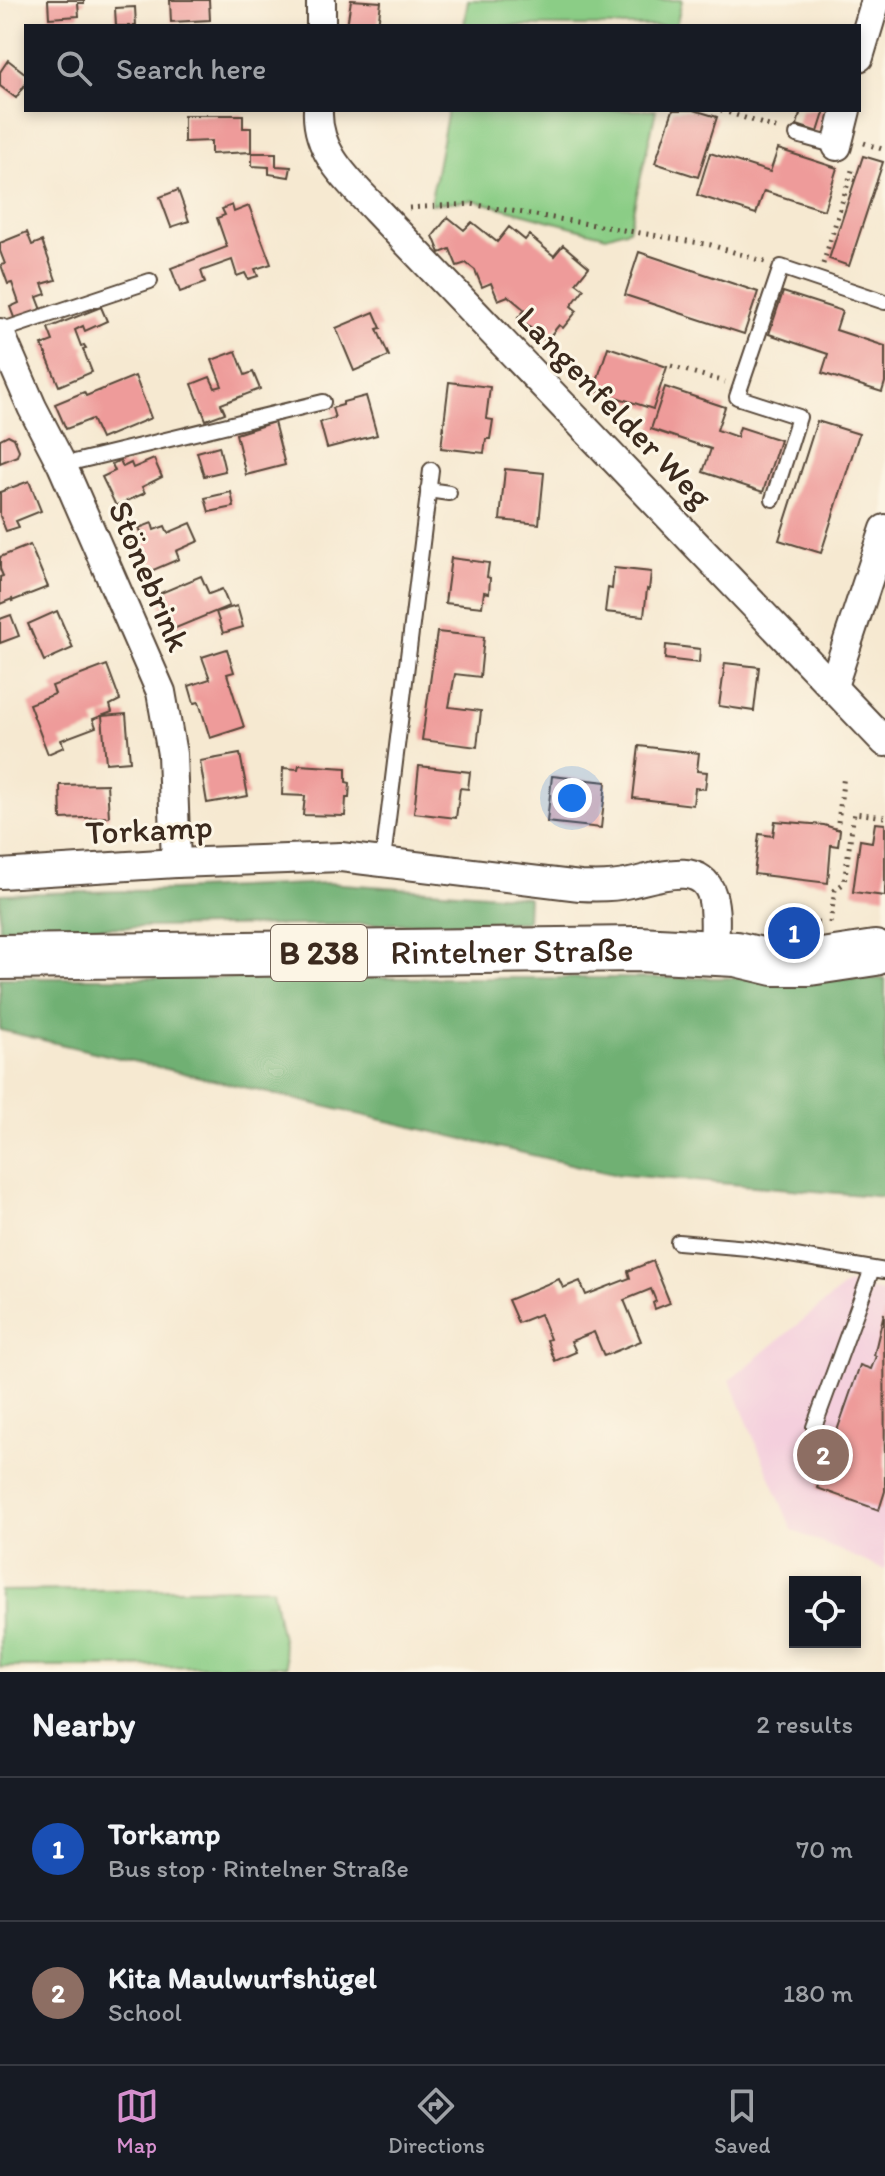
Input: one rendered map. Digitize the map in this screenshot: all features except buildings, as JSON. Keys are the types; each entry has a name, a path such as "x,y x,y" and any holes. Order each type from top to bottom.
{"main road":[{"name":"Rintelner Straße","path":"0,957 638,949 725,954 774,963 809,963 880,954"}],"street":[{"path":"321,0 321,24"},
{"path":"861,50 876,0"},
{"name":"Langenfelder Weg","path":"318,112 317,124 330,160 885,742"},
{"path":"846,112 847,149"},
{"name":"Stönebrink","path":"0,332 161,692 172,754 176,863"},
{"path":"833,686 885,529"},
{"name":"Torkamp","path":"0,874 341,857 580,886 616,885 657,874 685,874 698,878 707,886 725,954"}],"lane":[{"path":"790,132 847,149"},
{"path":"773,499 799,417 737,397 781,267 885,302"},
{"path":"0,332 150,281"},
{"path":"62,465 323,402"},
{"path":"383,860 431,470"},
{"path":"428,490 449,493"},
{"path":"678,1242 748,1248 878,1270 865,1292 814,1427"}],"path":[{"path":"727,112 790,132"},
{"path":"818,278 847,149 861,143 885,150"},
{"path":"376,210 471,204 711,245 781,267"},
{"path":"671,366 721,380"},
{"path":"837,830 844,775"},
{"path":"830,923 835,890 844,883 854,813 885,817"},
{"path":"838,821 853,823"}],"shaded area":[{"path":"847,1284 885,1293 885,1570 792,1530 730,1380"}],"green space":[{"path":"468,0 682,0 676,24 464,24"},
{"path":"448,112 656,112 629,229 606,236 473,200 430,204"},
{"path":"328,883 528,897 527,922 0,929 0,894"},
{"path":"0,978 885,979 885,1197 613,1174 0,1030"},
{"path":"272,1588 287,1666 0,1667 0,1591"}],"place":[{"name":"Torkamp","path":"794,933"},
{"name":"Kita Maulwurfshügel","path":"823,1455"}]}
